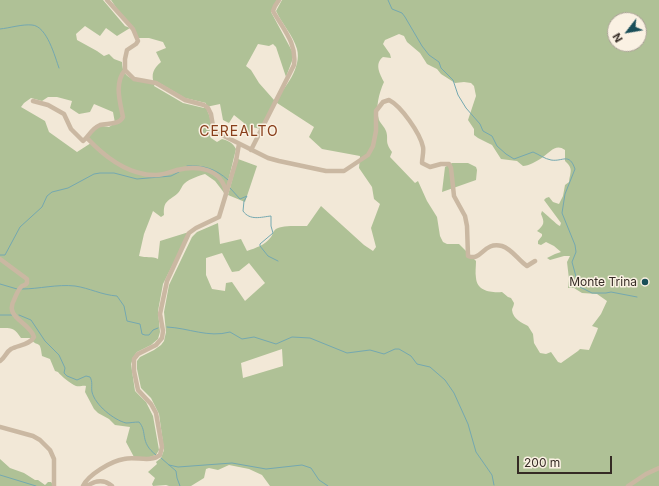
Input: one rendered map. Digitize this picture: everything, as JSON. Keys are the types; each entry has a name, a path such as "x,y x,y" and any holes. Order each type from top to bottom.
{"street":[{"path":"33,101 48,104 64,114 71,129 83,141 97,126 121,120 123,117 119,101 119,85 121,75 125,70 127,50 138,42 133,29 107,0"},
{"path":"251,150 294,65 295,57 292,42 274,11 279,0"},
{"path":"125,70 134,79 156,84 185,100 204,105 208,108 211,114 213,126 216,132 239,144 268,158 326,171 344,171 368,155 373,146 376,131 376,111 382,102 389,100 396,104 418,134 423,147 422,163 430,167 441,164 449,164 454,196 465,216 467,226 468,256 477,256 489,246 495,245 504,246 527,266 535,262"},
{"path":"87,138 116,163 131,171 157,175 191,168 206,169 212,172 222,182 226,194"},
{"path":"83,486 86,480 110,464 123,459 155,459 160,455 162,447 156,413 151,404 138,390 134,370 134,359 138,354 156,345 162,338 163,331 160,314 167,281 189,233 219,217 236,161 239,144"},
{"path":"0,259 27,279 27,283 22,286 11,306 11,310 16,318 30,329 34,337 31,341 9,350 0,361"},
{"path":"0,427 33,436 40,440 50,450 54,459 54,486"},
{"path":"628,486 646,474 659,468"},
{"path":"87,486 99,480 108,482 112,486"}],"green space":[{"path":"0,0 103,0 125,26 130,28 111,0 277,0 271,12 292,51 292,61 286,77 276,47 273,44 269,46 258,44 246,66 251,70 259,83 274,100 292,77 298,56 293,39 276,11 282,0 659,0 659,486 270,486 262,475 249,469 229,465 218,470 209,468 206,469 204,478 191,486 153,486 152,484 155,478 148,472 157,464 156,462 161,458 164,450 159,414 151,398 141,388 137,361 140,357 161,345 164,341 166,332 164,312 169,285 192,237 197,232 218,223 220,244 241,239 247,251 266,242 278,228 307,226 321,206 364,245 373,251 376,247 371,228 380,204 374,199 372,187 359,168 360,156 322,149 309,137 314,127 274,101 261,129 252,127 249,134 242,130 244,123 234,115 229,123 223,120 220,104 206,107 210,116 211,126 209,132 211,138 217,142 222,139 227,141 236,149 225,194 215,181 205,174 192,179 184,184 178,193 167,201 164,206 164,215 161,217 153,211 144,234 139,256 158,259 160,241 189,232 163,284 158,311 160,332 158,339 151,345 137,352 131,364 135,391 146,402 153,416 159,450 156,455 150,457 134,457 126,442 130,427 115,425 109,419 98,413 94,409 85,392 86,386 76,386 66,380 55,371 50,359 42,356 39,345 30,338 21,338 12,329 0,328","holes":["85,26 100,36 106,28 117,36 130,28 137,38 149,38 163,42 166,48 156,52 161,62 153,72 154,84 137,81 128,77 125,73 122,62 114,59 109,54 104,56 77,40 76,34","399,34 404,36 407,42 420,53 427,64 437,69 441,74 455,83 471,83 474,86 476,96 468,120 474,129 474,135 492,145 501,159 517,161 525,166 538,160 556,148 559,147 565,150 565,161 570,166 571,173 569,182 565,185 563,196 559,204 553,202 549,197 544,200 561,223 560,226 542,211 541,214 543,224 537,231 542,234 542,236 538,241 538,244 541,245 546,242 561,252 547,258 550,260 570,256 567,262 569,279 568,288 574,288 582,293 597,294 607,301 601,314 592,326 598,328 589,350 580,349 561,363 558,362 551,352 546,354 540,353 534,343 533,334 528,326 523,324 514,316 512,310 514,303 511,298 502,292 485,290 479,286 476,278 476,261 459,244 447,244 443,242 440,236 437,217 427,201 418,181 415,183 390,157 392,152 387,143 387,134 379,120 377,111 379,96 384,82 378,66 383,57 391,58 383,44 385,40","156,81 185,98 206,103 206,107 204,108 183,103 154,86","48,97 57,97 72,101 70,108 79,114 90,112 94,104 113,112 115,123 109,127 96,125 86,138 91,143 77,152 49,132 45,121 21,107 31,98 42,101","222,253 232,272 239,271 249,263 265,283 245,301 232,282 226,283 225,291 212,289 206,275 206,258","282,349 283,366 243,378 241,363"]},
{"path":"238,159 257,166 245,202 228,195"},
{"path":"452,163 468,163 476,167 476,180 442,192 445,167"},
{"path":"0,459 10,468 24,473 45,485 48,482 51,482 54,486 0,486"}],"waterway":[{"path":"388,0 392,9 402,13 405,17 429,55 439,62 441,68 453,80 458,95 466,108 480,124 483,131 492,136 497,146 506,154 514,159 533,152 551,160 568,159 573,164 575,169 565,194 562,213 575,245 576,252 572,262 580,287 592,293 611,292 637,297"},
{"path":"0,29 24,25 32,25 37,27 42,31 50,43 59,68"},
{"path":"187,166 209,168 228,180"},
{"path":"0,255 5,255 20,227 42,207 47,196 52,192 68,188 94,174 100,173 114,173 137,179 171,176 179,172"},
{"path":"230,188 240,199 247,196 244,201 243,211 246,214 256,218 271,216 273,233 260,244 260,246 268,256 278,261"},
{"path":"0,284 17,289"},
{"path":"22,289 75,286 117,296 124,306 127,321 140,324 142,334 149,335 153,330 158,328"},
{"path":"0,315 12,315"},
{"path":"19,315 31,320 45,341 59,355 65,368 64,373 67,376 77,380 86,376 90,377 92,392 101,407 116,419 126,423 139,422 142,426 147,446 156,455"},
{"path":"167,327 214,334 230,332 242,339 254,337 276,344 292,337 310,338 347,353 370,350 384,354 395,349 399,349 411,356 417,364 430,367 445,380 454,393 468,424 476,452 492,475 494,485"},
{"path":"161,458 176,471 180,486"},
{"path":"169,465 178,467 232,463 266,469 302,465 311,468 319,480 328,486"},
{"path":"0,475 36,486"}],"place":[{"name":"Monte Trina","path":"645,282"}],"district":[{"name":"CEREALTO","path":"239,132"}]}
